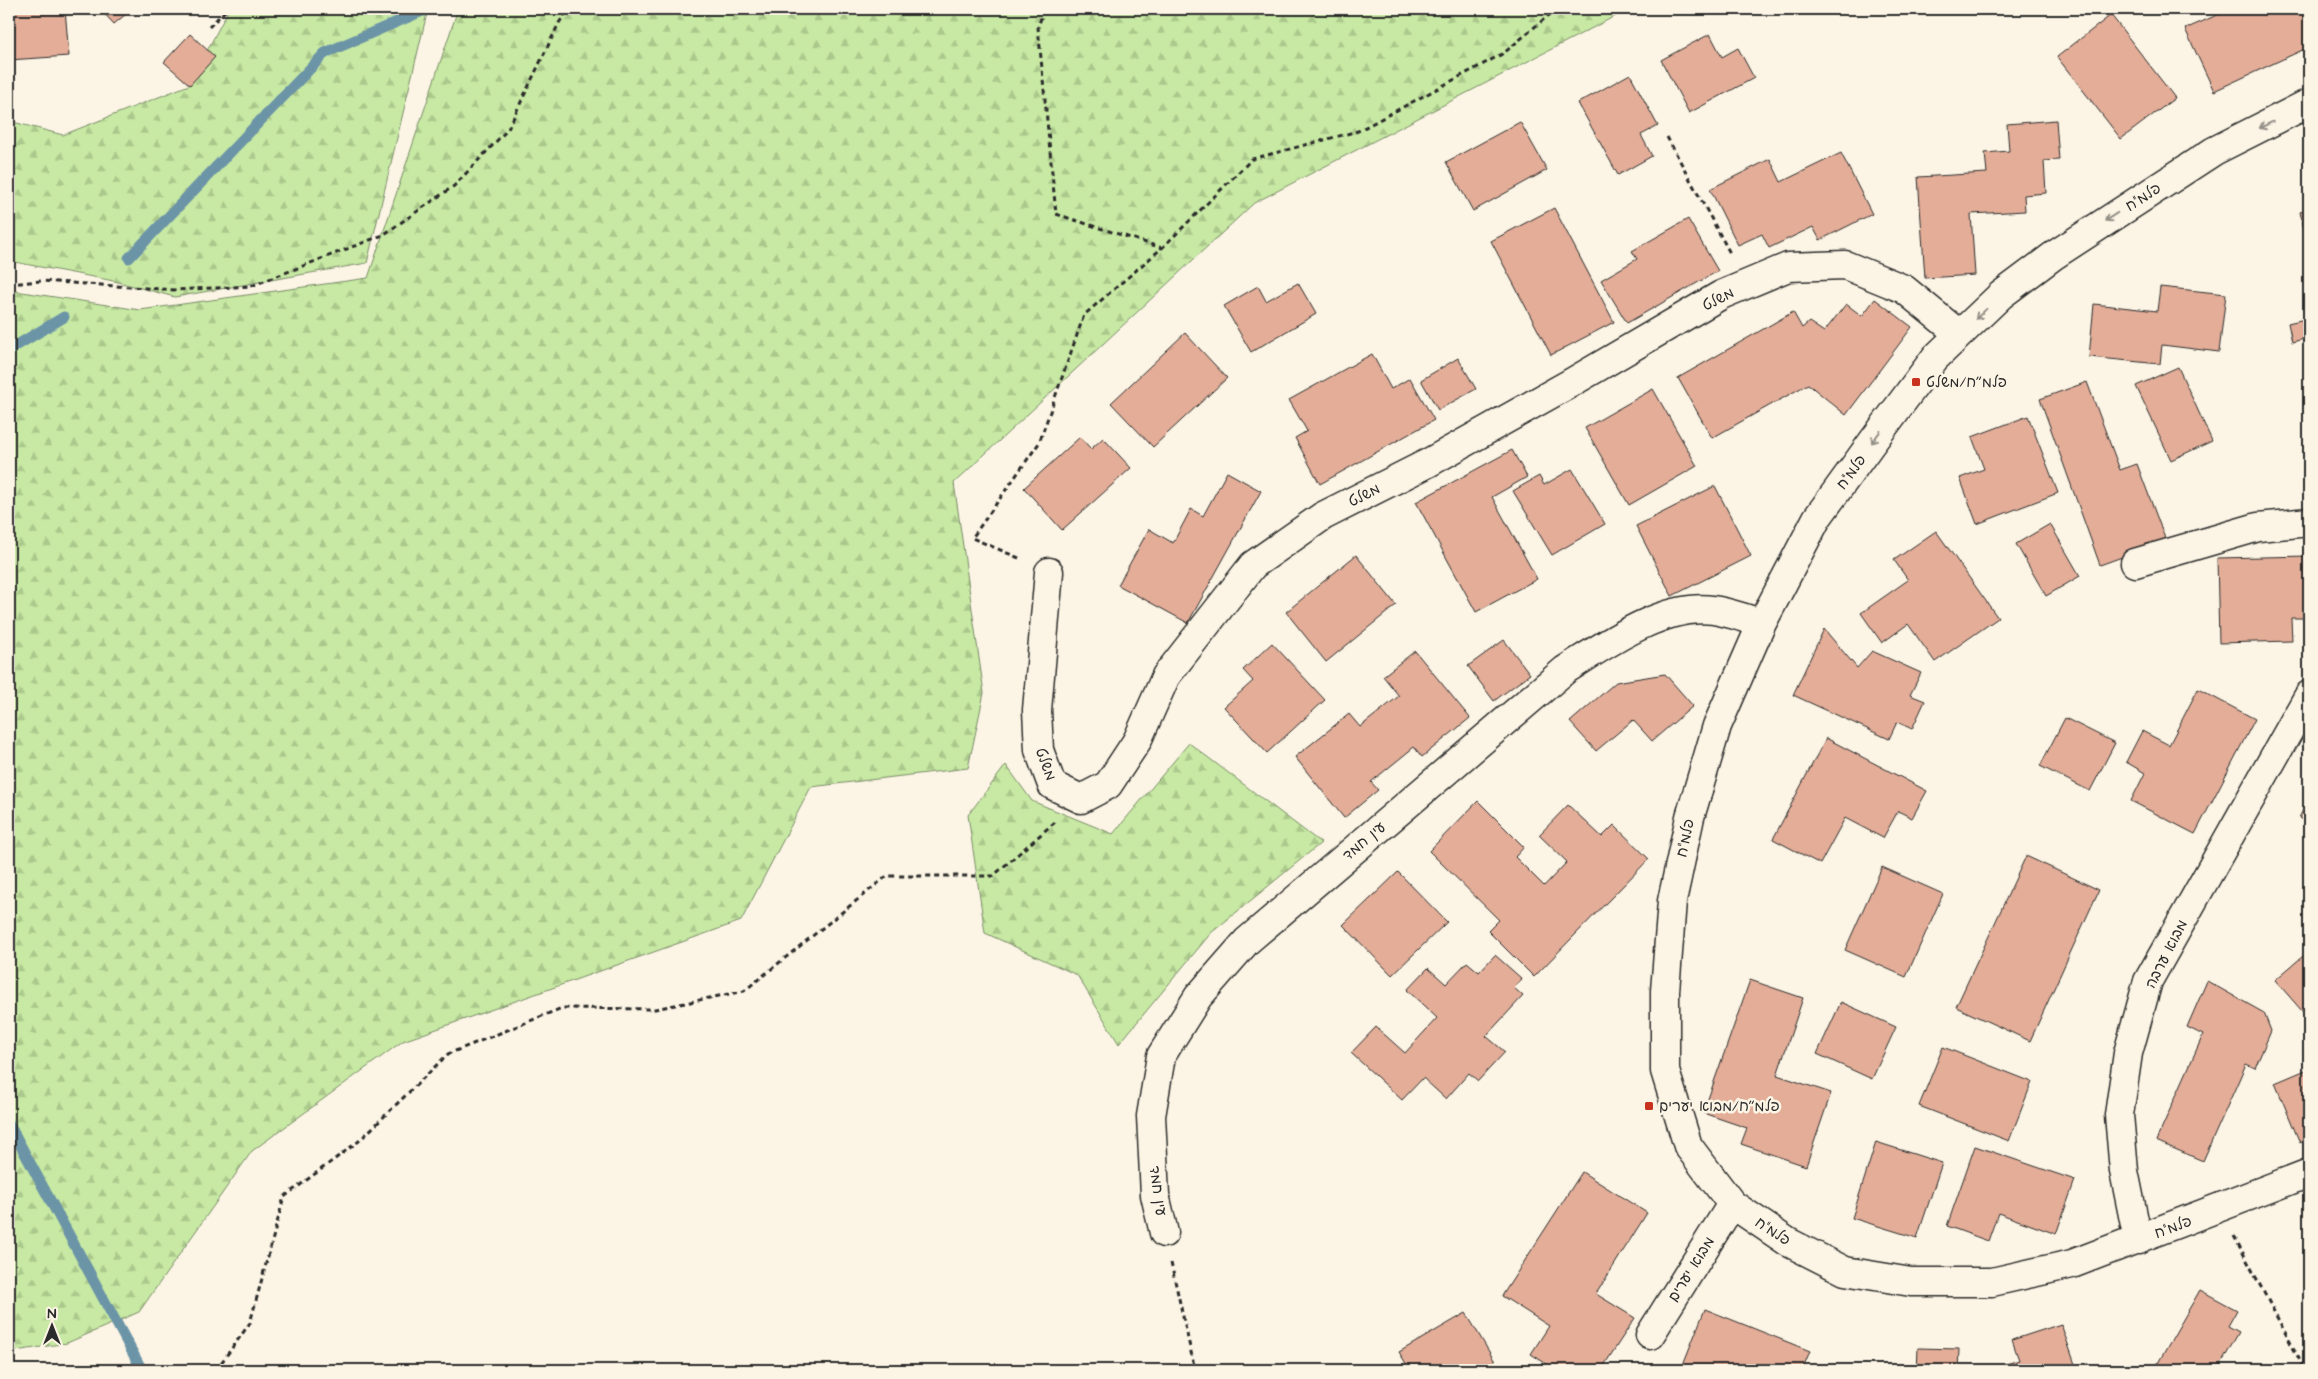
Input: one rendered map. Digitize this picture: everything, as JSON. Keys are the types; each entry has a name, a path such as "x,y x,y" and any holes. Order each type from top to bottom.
{"street":[{"name":"פלמ\"ח","path":"2309,104 2214,151 2052,256 2002,295 1935,358 1817,518 1762,623 1717,726 1690,817 1672,902 1665,990 1665,1070 1688,1146 1732,1204 1788,1242 1844,1271 1911,1282 1992,1282 2072,1264 2309,1173"},
{"name":"משלט","path":"1049,572 1036,710 1039,750 1052,786 1081,799 1108,786 1137,741 1166,676 1253,565 1323,516 1428,463 1569,384 1721,295 1788,267 1844,265 1904,289 1959,334"},
{"path":"2135,563 2258,527 2309,522"},
{"name":"עין חמד","path":"1164,1233 1155,1195 1151,1116 1161,1056 1198,997 1247,941 1565,670 1622,634 1677,612 1712,610 1762,623"},
{"name":"מבוא ערבה","path":"2138,1240 2124,1171 2119,1115 2128,1053 2148,981 2309,695"},
{"name":"מבוא יערים","path":"1650,1335 1732,1204"}],"path":[{"path":"209,27 227,9"},
{"path":"9,284 41,281 176,290 252,286 383,235 454,186 508,129 558,22 568,9"},
{"path":"1044,9 1038,27 1056,214 1162,248"},
{"path":"1049,572 972,538 1039,443 1084,315 1162,248 1252,159 1358,131 1504,53 1556,9"},
{"path":"1667,137 1747,284"},
{"path":"216,1370 250,1323 284,1198 359,1141 448,1054 562,1008 655,1010 744,990 888,876 993,876 1081,799"},
{"path":"2220,1208 2305,1370"},
{"path":"1164,1233 1195,1370"}],"green space":[{"path":"229,9 428,9 367,263 175,297 114,281 9,261 9,121 63,135 189,85"},
{"path":"458,9 1629,9 1254,203 954,483 984,693 968,768 811,787 741,921 403,1041 252,1151 139,1312 67,1343 9,1352 9,290 140,310 368,278"},
{"path":"1189,743 1321,843 1211,933 1119,1044 1077,975 985,933 968,815 1006,765 1032,801 1113,834"}],"building":[{"path":"9,9 65,9 69,56 9,60"},
{"path":"100,9 132,9 114,24"},
{"path":"2231,9 2309,9 2309,47 2214,91 2185,29"},
{"path":"2111,15 2175,98 2121,139 2057,57"},
{"path":"190,34 215,57 190,85 164,62"},
{"path":"1710,34 1722,57 1738,48 1754,78 1689,113 1661,60"},
{"path":"1630,74 1658,126 1641,135 1652,156 1618,175 1578,103"},
{"path":"2056,120 2059,160 2044,161 2046,193 2024,195 2025,211 1971,214 1975,275 1925,278 1918,177 1987,173 1985,153 2009,151 2007,124"},
{"path":"1520,122 1547,170 1473,211 1446,162"},
{"path":"1841,153 1872,214 1820,240 1813,227 1769,248 1762,234 1738,245 1710,189 1770,159 1781,182"},
{"path":"1554,208 1614,322 1551,355 1491,241"},
{"path":"2309,209 2309,252 2300,212"},
{"path":"1688,219 1718,271 1627,323 1601,280 1637,259 1632,251"},
{"path":"1298,283 1316,314 1251,352 1224,306 1258,286 1266,301"},
{"path":"2160,287 2226,294 2219,352 2162,345 2160,364 2089,357 2094,304 2157,311"},
{"path":"1875,299 1912,327 1846,415 1808,384 1712,438 1678,378 1793,312 1802,328 1809,322 1824,332 1846,304 1862,316"},
{"path":"2309,318 2309,338 2292,342 2288,323"},
{"path":"1185,333 1227,378 1153,447 1111,403"},
{"path":"1372,354 1391,389 1410,378 1434,420 1320,484 1295,438 1307,431 1289,400"},
{"path":"1458,358 1476,389 1438,410 1421,380"},
{"path":"2178,367 2212,441 2171,460 2136,386"},
{"path":"2087,382 2120,470 2137,464 2166,541 2100,565 2040,399"},
{"path":"1653,389 1697,466 1629,505 1585,428"},
{"path":"2028,416 2058,493 1977,524 1960,478 1984,469 1972,437"},
{"path":"1080,437 1091,449 1103,438 1131,468 1062,530 1024,488"},
{"path":"1512,450 1527,477 1492,497 1537,579 1476,612 1416,502"},
{"path":"1572,469 1605,524 1552,555 1513,491 1539,476 1544,485"},
{"path":"1227,472 1261,491 1188,623 1118,585 1149,529 1173,543 1191,509 1203,516"},
{"path":"1715,486 1751,556 1672,596 1636,526"},
{"path":"2050,524 2080,576 2046,596 2016,544"},
{"path":"1936,531 1998,618 1935,662 1908,624 1882,643 1861,613 1908,580 1894,560"},
{"path":"1356,555 1396,605 1326,662 1286,612"},
{"path":"2309,556 2309,618 2291,618 2292,641 2219,643 2217,558"},
{"path":"1824,629 1857,668 1872,651 1921,673 1910,695 1925,701 1912,729 1897,722 1889,739 1793,695"},
{"path":"1504,640 1530,674 1494,701 1468,666"},
{"path":"1272,643 1325,700 1267,753 1224,707 1253,681 1243,670"},
{"path":"1415,651 1470,718 1422,757 1414,747 1371,782 1378,790 1344,818 1295,757 1349,714 1360,727 1399,696 1383,676"},
{"path":"1665,674 1693,706 1652,741 1633,720 1596,751 1570,722 1616,682"},
{"path":"2198,689 2255,719 2195,834 2131,801 2145,773 2126,762 2142,731 2169,745"},
{"path":"2065,718 2115,743 2090,791 2040,766"},
{"path":"1826,738 1927,791 1912,818 1898,811 1883,838 1845,818 1820,864 1773,839"},
{"path":"2309,798 2309,824 2299,818"},
{"path":"1478,801 1524,847 1515,857 1544,886 1567,862 1539,835 1568,805 1602,837 1614,825 1649,859 1534,977 1488,931 1499,920 1429,851"},
{"path":"2026,856 2099,890 2030,1041 1956,1007"},
{"path":"1882,867 1943,894 1906,977 1845,950"},
{"path":"1398,872 1447,922 1392,975 1343,925"},
{"path":"2309,951 2309,1019 2275,980"},
{"path":"1495,955 1522,979 1514,988 1523,996 1486,1036 1505,1052 1478,1081 1469,1073 1446,1099 1423,1078 1402,1100 1351,1053 1376,1027 1405,1053 1437,1018 1407,990 1428,968 1446,984 1467,962 1479,972"},
{"path":"1750,980 1803,998 1777,1075 1831,1093 1806,1166 1741,1144 1747,1128 1703,1113"},
{"path":"2207,981 2264,1013 2271,1031 2255,1068 2246,1064 2203,1161 2156,1141 2203,1035 2187,1027"},
{"path":"1841,1002 1896,1027 1872,1079 1817,1054"},
{"path":"1943,1047 2032,1082 2009,1141 1919,1106"},
{"path":"2308,1069 2309,1139 2300,1143 2275,1083"},
{"path":"1876,1142 1942,1163 1917,1238 1852,1218"},
{"path":"1975,1146 2075,1180 2056,1234 1998,1213 1988,1241 1947,1226"},
{"path":"1582,1172 1647,1213 1596,1294 1635,1318 1601,1370 1556,1370 1531,1354 1549,1326 1502,1296"},
{"path":"2200,1290 2237,1310 2228,1326 2239,1332 2220,1366 2228,1370 2154,1370"},
{"path":"1705,1309 1810,1351 1802,1370 1689,1370 1682,1367"},
{"path":"1466,1313 1500,1370 1410,1370 1399,1352"},
{"path":"2061,1324 2077,1370 1987,1370 2019,1360 2012,1340"},
{"path":"1918,1348 1959,1349 1958,1370 1917,1370"},
{"path":"2132,1363 2145,1370 2128,1370"}],"waterway":[{"path":"129,258 325,53 427,9"},
{"path":"9,350 64,317"},
{"path":"9,1124 142,1370"}],"place":[{"name":"פלמ״ח/משלט","path":"1916,382"},
{"name":"פלמ״ח/מבוא יערים","path":"1649,1106"}]}
